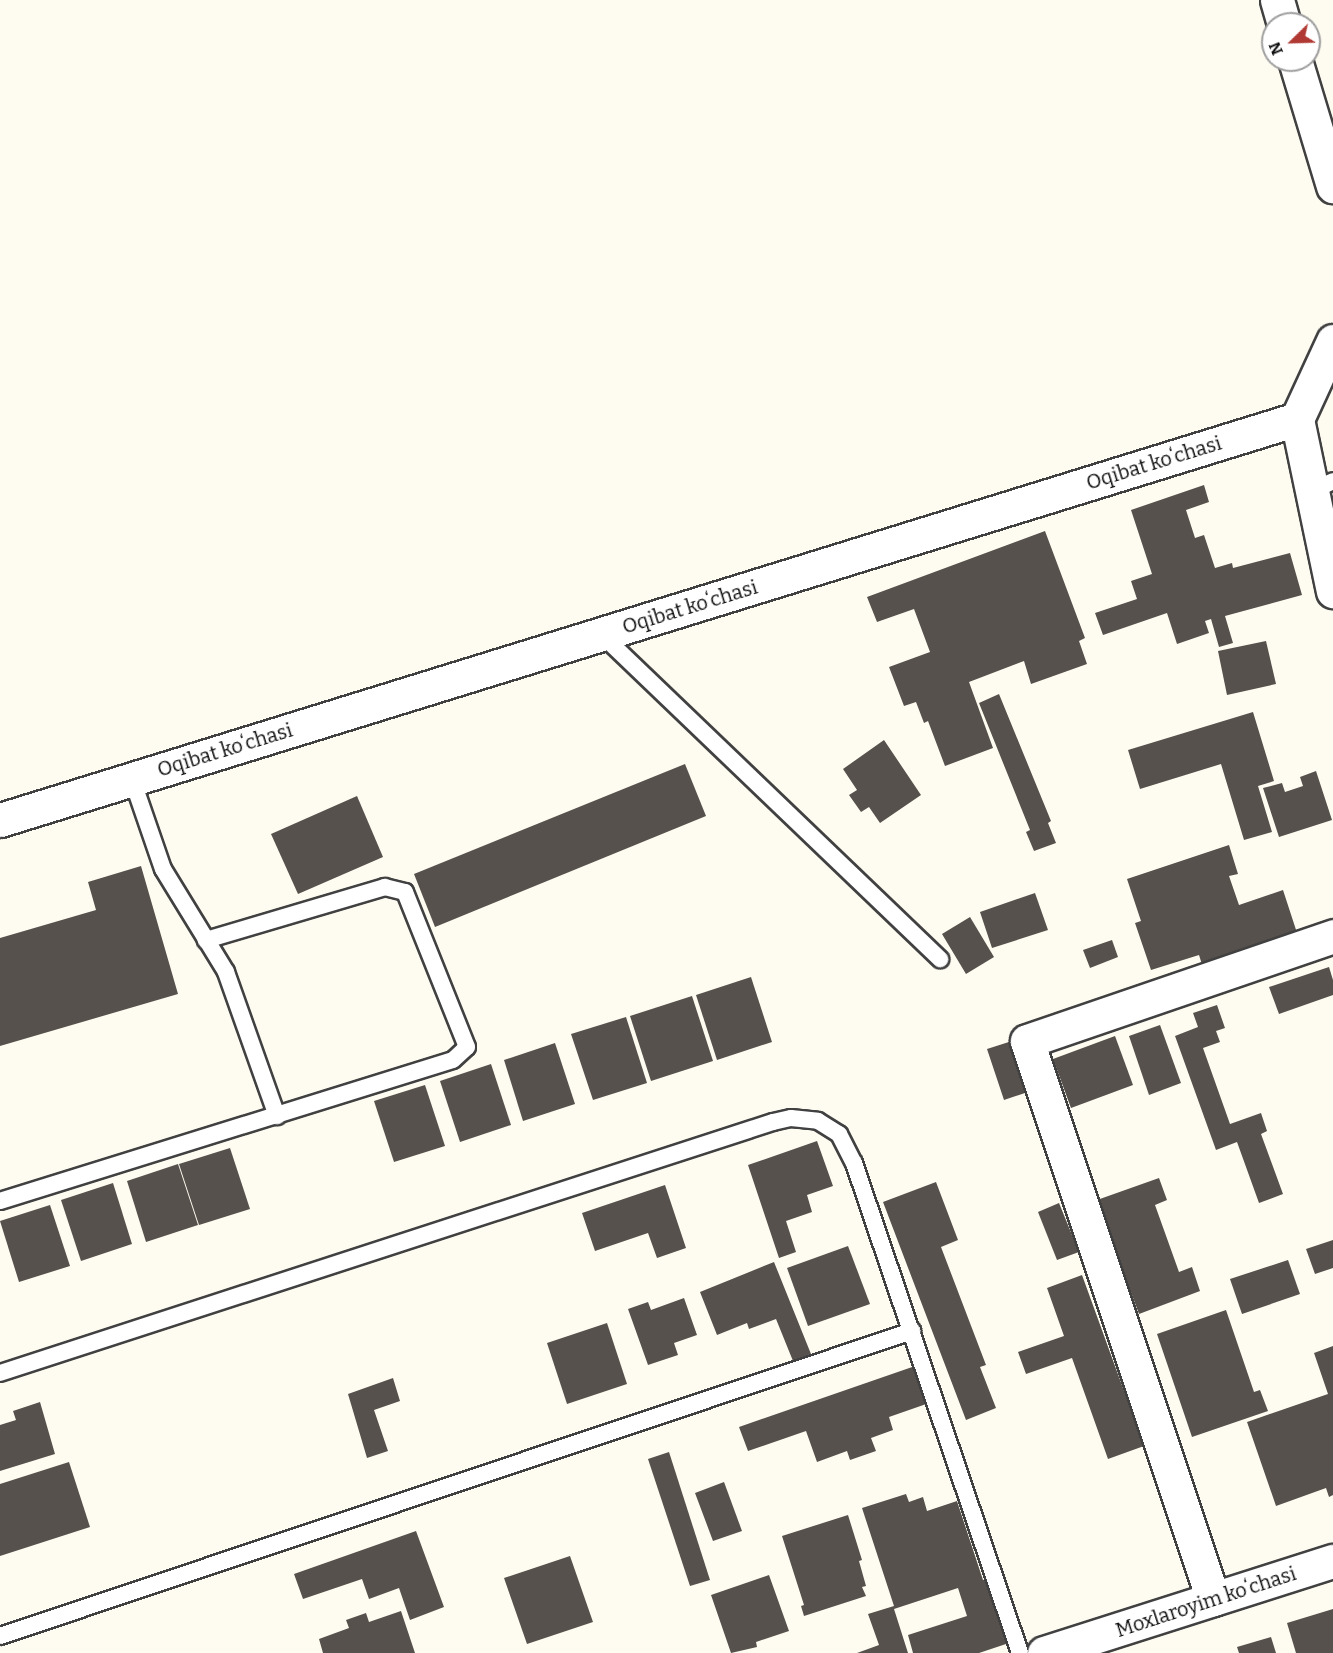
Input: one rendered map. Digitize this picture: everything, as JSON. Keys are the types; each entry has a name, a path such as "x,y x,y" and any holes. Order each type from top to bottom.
{"street":[{"path":"1299,72 1333,186"},
{"path":"1333,341 1297,419 1322,486 1333,591"},
{"name":"Oqibat koʻchasi","path":"0,820 1297,419"},
{"path":"1213,1599 1027,1041 1333,936"},
{"name":"Moxlaroyim koʻchasi","path":"1044,1653 1333,1561"}],"lane":[{"path":"601,634 940,958"},
{"path":"132,779 163,869 226,972 277,1116"},
{"path":"0,1201 453,1060 467,1047 405,892 385,887 206,940"},
{"path":"0,1373 790,1118 818,1121 833,1129 845,1142 912,1331 1020,1653"},
{"path":"0,1636 912,1331"}],"building":[{"path":"1204,485 1209,502 1186,510 1195,538 1204,535 1215,568 1232,563 1233,568 1290,553 1302,595 1225,616 1233,643 1219,647 1211,619 1205,621 1209,633 1177,644 1167,613 1103,635 1095,613 1137,599 1131,581 1152,574 1131,510"},
{"path":"1045,531 1085,638 1079,641 1087,664 1031,684 1024,661 969,682 993,748 945,766 928,721 924,723 916,702 904,706 889,667 930,652 914,609 877,622 867,597"},
{"path":"1266,641 1276,684 1227,695 1218,651"},
{"path":"999,694 1051,821 1048,823 1056,843 1034,851 1026,832 1030,830 979,703"},
{"path":"1253,712 1274,781 1258,786 1272,832 1244,840 1221,764 1140,789 1128,750"},
{"path":"884,740 921,795 880,823 869,807 861,812 849,795 857,790 843,769"},
{"path":"685,764 706,816 435,927 414,874"},
{"path":"1316,771 1332,820 1279,837 1263,788 1282,783 1285,792 1303,786 1300,777"},
{"path":"357,796 383,857 298,894 271,834"},
{"path":"1229,845 1238,874 1229,876 1239,905 1283,890 1299,939 1204,971 1199,955 1151,970 1135,923 1141,921 1127,879"},
{"path":"141,866 178,994 0,1046 0,938 96,910 88,882"},
{"path":"1035,893 1048,930 992,948 980,912"},
{"path":"970,917 994,957 966,974 942,934"},
{"path":"1112,940 1118,957 1090,968 1083,950"},
{"path":"1329,967 1333,980 1333,995 1279,1014 1269,987"},
{"path":"751,977 772,1042 717,1060 696,995"},
{"path":"692,996 713,1061 651,1081 630,1016"},
{"path":"1217,1005 1225,1028 1216,1031 1220,1042 1203,1048 1230,1124 1261,1113 1267,1131 1261,1134 1283,1194 1259,1203 1237,1142 1216,1150 1175,1036 1198,1027 1193,1013"},
{"path":"626,1017 647,1083 593,1100 571,1034"},
{"path":"1160,1025 1181,1083 1149,1095 1129,1036"},
{"path":"1115,1036 1133,1085 1071,1108 1053,1059"},
{"path":"1012,1041 1028,1092 1004,1100 987,1049"},
{"path":"555,1043 575,1104 523,1121 504,1060"},
{"path":"491,1064 511,1125 460,1142 440,1081"},
{"path":"425,1085 445,1146 394,1162 374,1101"},
{"path":"817,1141 833,1186 807,1195 812,1212 786,1221 796,1252 779,1258 748,1165"},
{"path":"230,1148 250,1209 199,1225 179,1164"},
{"path":"178,1164 198,1225 146,1242 127,1181"},
{"path":"1159,1178 1167,1200 1155,1205 1179,1272 1192,1267 1200,1291 1139,1314 1097,1200"},
{"path":"936,1182 958,1240 941,1247 986,1365 980,1367 996,1408 966,1420 883,1202"},
{"path":"113,1183 132,1244 81,1261 61,1200"},
{"path":"665,1185 686,1248 657,1258 648,1233 595,1251 582,1213"},
{"path":"1059,1203 1079,1252 1057,1260 1038,1212"},
{"path":"50,1205 70,1266 19,1282 0,1221"},
{"path":"1333,1240 1333,1268 1315,1274 1306,1249"},
{"path":"848,1246 870,1304 808,1326 787,1268"},
{"path":"1288,1260 1300,1294 1242,1314 1230,1279"},
{"path":"774,1262 811,1354 793,1361 776,1319 749,1329 747,1323 717,1335 700,1292"},
{"path":"1082,1275 1144,1446 1108,1459 1072,1358 1026,1374 1018,1352 1064,1336 1047,1288"},
{"path":"684,1298 697,1335 674,1343 678,1355 648,1365 628,1309 648,1302 651,1310"},
{"path":"1226,1310 1254,1392 1260,1390 1268,1411 1192,1437 1157,1334"},
{"path":"607,1323 627,1384 567,1404 547,1343"},
{"path":"1333,1346 1333,1495 1329,1497 1326,1488 1276,1506 1247,1422 1328,1394 1314,1353"},
{"path":"918,1365 932,1402 889,1417 893,1430 871,1438 876,1451 850,1460 847,1451 817,1462 806,1431 748,1451 739,1427"},
{"path":"393,1378 400,1401 374,1410 388,1451 367,1458 348,1394"},
{"path":"40,1402 55,1454 0,1471 0,1425 16,1420 13,1411"},
{"path":"669,1452 710,1580 690,1586 648,1459"},
{"path":"69,1462 90,1527 0,1556 0,1484"},
{"path":"724,1482 742,1531 713,1541 695,1493"},
{"path":"906,1494 909,1502 923,1497 927,1511 957,1501 983,1580 991,1578 1012,1642 979,1653 913,1653 908,1635 967,1616 958,1588 894,1609 908,1653 857,1653 879,1645 868,1614 894,1606 862,1508"},
{"path":"848,1515 862,1560 859,1561 866,1586 862,1587 866,1596 804,1616 801,1606 804,1605 782,1536"},
{"path":"416,1531 444,1607 410,1620 399,1588 369,1599 362,1579 303,1599 294,1574"},
{"path":"570,1556 593,1622 527,1644 504,1578"},
{"path":"769,1575 789,1631 756,1642 757,1647 731,1653 711,1595"},
{"path":"1333,1609 1333,1653 1296,1653 1287,1623"},
{"path":"401,1611 415,1653 323,1653 319,1639 349,1628 346,1620 366,1613 369,1622"},
{"path":"1271,1637 1276,1653 1239,1653 1237,1647"}]}
